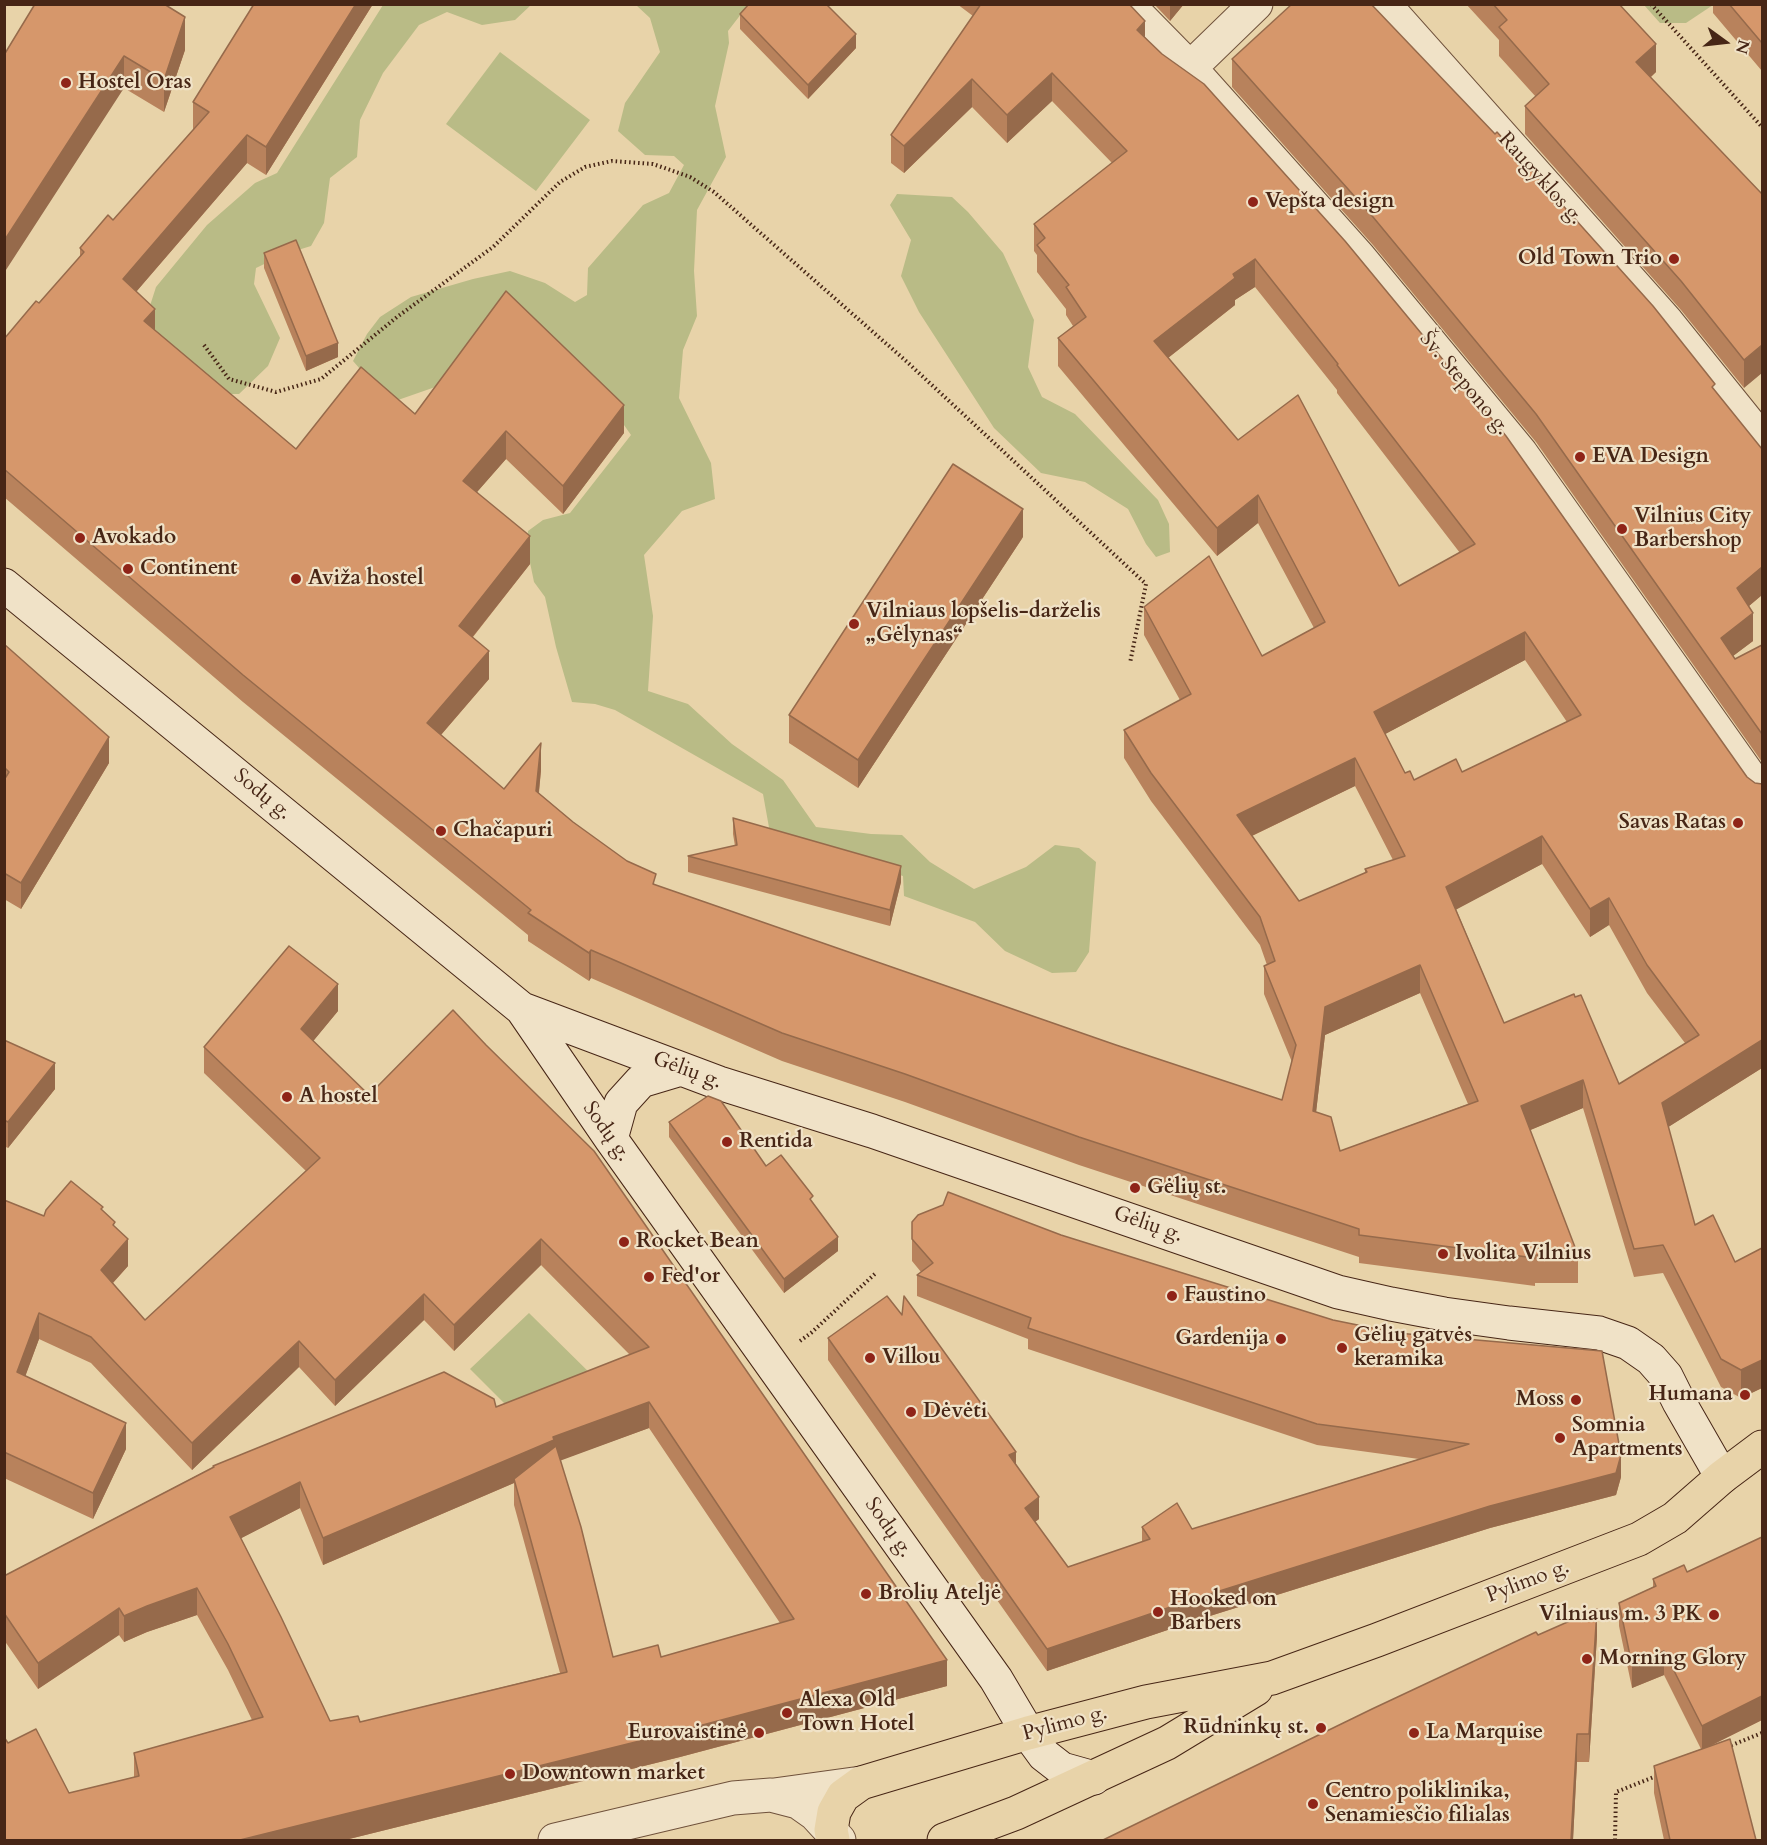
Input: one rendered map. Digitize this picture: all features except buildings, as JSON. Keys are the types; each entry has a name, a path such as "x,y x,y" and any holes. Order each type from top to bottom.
{"main road":[{"name":"Šv. Stepono g.","path":"1127,4 1190,68 1359,257 1521,453 1762,794"},
{"path":"1190,68 1256,4"},
{"name":"Raugyklos g.","path":"1384,4 1667,322 1762,440"},
{"name":"Sodų g.","path":"4,585 522,1009 611,1139 996,1679 1044,1755 1062,1768 1095,1778"},
{"name":"Gėlių g.","path":"522,1009 719,1083 872,1131 1338,1292 1444,1314 1599,1333 1628,1343 1651,1359 1666,1376 1722,1477"},
{"path":"611,1139 621,1103 641,1081 681,1069"},
{"name":"Pylimo g.","path":"555,1840 733,1798 861,1784 1028,1733 1146,1702 1272,1678 1639,1539 1675,1518 1722,1477 1762,1447"},
{"name":"Pylimo g.","path":"944,1840 1016,1813 1167,1743 1272,1678"},
{"name":"Pylimo g.","path":"835,1837 834,1812 843,1796 861,1784"},
{"name":"Pylimo g.","path":"771,1795 798,1802 815,1814 835,1837"}],"path":[{"path":"1651,4 1762,127"},
{"path":"204,345 230,379 276,392 321,379 397,317 493,247 560,182 585,167 612,161 653,164 690,177 714,192 906,361 1146,585 1130,663"},
{"path":"770,1362 811,1333 877,1272"},
{"path":"1721,1749 1762,1732"},
{"path":"1615,1840 1616,1792 1669,1771"}],"green space":[{"path":"383,5 531,5 515,20 482,25 447,12 419,25 383,73 360,120 357,157 330,178 324,223 311,246 285,254 256,268 254,284 280,338 268,366 239,394 214,394 159,349 148,312 156,287 207,225 255,183 277,173"},
{"path":"636,5 748,5 728,31 729,43 715,106 726,157 697,210 694,271 697,316 683,350 679,398 711,463 715,499 682,511 644,555 653,616 648,691 688,704 732,744 783,780 816,827 871,834 902,835 930,862 974,889 1026,867 1055,845 1079,848 1096,862 1089,952 1076,972 1052,973 1005,951 975,922 904,896 903,876 785,841 770,833 763,794 615,710 595,704 572,702 545,597 534,582 527,548 528,531 543,520 570,513 631,435 617,415 441,385 398,400 375,386 353,361 367,334 380,317 411,297 473,279 510,271 545,283 575,302 587,295 588,268 643,205 669,193 684,165 674,156 645,155 618,131 625,103 660,52 650,18"},
{"path":"1644,5 1713,5 1686,23 1660,23"},
{"path":"500,52 590,120 536,191 446,124"},
{"path":"897,194 952,197 1003,253 1034,320 1028,367 1042,397 1075,414 1158,500 1169,524 1170,552 1156,557 1146,544 1128,509 1085,482 1041,473 994,428 919,312 901,276 911,240 890,205"},
{"path":"529,1313 599,1382 517,1416 470,1369"}],"place":[{"name":"Hostel Oras","path":"66,83"},
{"name":"Vepšta design","path":"1253,202"},
{"name":"Old Town Trio","path":"1674,259"},
{"name":"EVA Design","path":"1580,457"},
{"name":"Vilnius City Barbershop","path":"1622,529"},
{"name":"Avokado","path":"80,538"},
{"name":"Continent","path":"128,569"},
{"name":"Aviža hostel","path":"296,579"},
{"name":"Vilniaus lopšelis-darželis „Gėlynas“","path":"854,624"},
{"name":"Savas Ratas","path":"1738,823"},
{"name":"Chačapuri","path":"441,831"},
{"name":"A hostel","path":"287,1097"},
{"name":"Rentida","path":"727,1142"},
{"name":"Gėlių st.","path":"1135,1188"},
{"name":"Rocket Bean","path":"624,1242"},
{"name":"Ivolita Vilnius","path":"1443,1254"},
{"name":"Fed'or","path":"649,1277"},
{"name":"Faustino","path":"1172,1296"},
{"name":"Gardenija","path":"1281,1339"},
{"name":"Gėlių gatvės keramika","path":"1342,1348"},
{"name":"Villou","path":"870,1358"},
{"name":"Humana","path":"1745,1395"},
{"name":"Moss","path":"1576,1400"},
{"name":"Dėvėti","path":"911,1412"},
{"name":"Somnia Apartments","path":"1560,1438"},
{"name":"Brolių Ateljė","path":"866,1594"},
{"name":"Hooked on Barbers","path":"1158,1612"},
{"name":"Vilniaus m. 3 PK","path":"1714,1615"},
{"name":"Morning Glory","path":"1587,1659"},
{"name":"Alexa Old Town Hotel","path":"787,1713"},
{"name":"Rūdninkų st.","path":"1321,1728"},
{"name":"Eurovaistinė","path":"759,1733"},
{"name":"La Marquise","path":"1414,1733"},
{"name":"Downtown market","path":"510,1774"},
{"name":"Centro poliklinika, Senamiesčio filialas","path":"1313,1804"}]}
